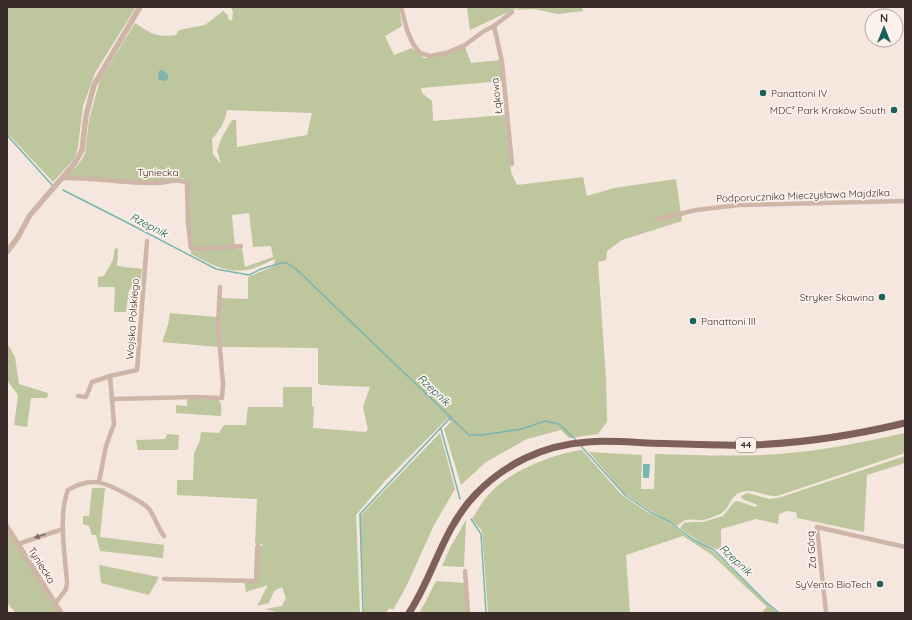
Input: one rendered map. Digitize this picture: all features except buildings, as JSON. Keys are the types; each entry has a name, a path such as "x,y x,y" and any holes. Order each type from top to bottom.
{"main road":[{"name":"44","path":"409,613 451,527 462,510 494,477 520,461 548,449 586,442 760,445 822,439 876,430 905,423"}],"street":[{"path":"7,252 18,237 30,215 80,156 86,116 94,86 140,7"},
{"path":"401,7 407,30 413,44 420,53 435,56 465,46 512,12"},
{"name":"Łąkowa","path":"494,26 502,62 512,164"},
{"name":"Tyniecka","path":"62,178 82,177 159,183 181,180 187,183 188,223 191,248 202,249 241,246"},
{"name":"Podporucznika Mieczysława Majdzika","path":"656,220 696,210 733,205 905,201"},
{"name":"Wojska Polskiego","path":"78,396 86,397 92,382 137,370 147,241"},
{"path":"112,399 195,397 222,398 223,384 218,326 220,287"},
{"path":"99,482 106,446 114,424 110,376"},
{"path":"55,604 66,590 67,582 63,528 65,496 68,490 79,483 99,482 109,484 134,498 149,509 158,528 164,536"},
{"name":"Za Górą","path":"826,613 817,526 905,547"},
{"name":"Tyniecka","path":"7,527 61,613"},
{"path":"18,544 63,528"},
{"path":"164,579 256,581 258,545"},
{"path":"465,571 468,613"}],"green space":[{"path":"7,7 136,7 95,73 83,106 75,158 53,182 7,134"},
{"path":"231,7 399,7 402,26 385,36 394,55 412,48 424,58 430,58 465,47 471,63 501,60 502,81 421,88 422,93 432,101 433,121 505,115 511,172 517,185 583,177 587,196 614,188 676,179 682,221 622,240 607,251 606,260 598,262 606,379 607,422 598,434 569,438 561,430 527,439 486,462 461,485 444,429 451,422 448,418 385,481 356,515 360,613 280,613 265,609 282,606 286,598 282,587 274,591 269,603 257,606 268,585 246,592 244,579 254,579 255,546 263,546 262,544 255,543 257,499 177,495 177,480 193,480 194,454 200,440 201,432 219,433 224,425 246,425 248,407 283,407 283,387 312,387 312,406 314,407 313,428 365,432 368,430 363,407 370,387 318,384 318,348 221,347 219,327 221,298 248,299 248,277 274,266 275,259 260,266 238,271 224,269 191,254 187,182 183,178 156,182 65,177 78,165 85,154 89,120 100,80 135,23 154,34 169,36 176,35 179,30 205,25 223,11 228,15 228,19 232,21 233,12","holes":["227,110 312,113 307,135 237,147 236,120 232,120 222,137 217,150 221,164 213,154 212,139 222,126","249,213 253,247 271,246 273,257 245,267 242,248 235,249 232,215"]},
{"path":"467,7 519,7 470,30"},
{"path":"522,7 582,7 583,11 558,14 534,9 515,10"},
{"path":"115,248 118,249 117,266 142,269 140,284 129,290 126,312 114,312 115,287 98,287 98,277 104,276 113,260"},
{"path":"170,313 217,317 218,347 162,342 168,325"},
{"path":"7,343 15,357 19,384 48,393 47,398 31,398 27,427 14,425 18,395 7,380"},
{"path":"187,398 218,400 221,405 221,416 176,413 176,405 187,406"},
{"path":"440,433 455,489 434,525 406,587 393,610 390,608 385,613 364,613 360,516"},
{"path":"905,433 905,453 777,496 769,496 751,491 741,492 734,497 727,508 720,514 703,520 687,520 677,526 649,510 624,493 589,452 642,455 641,489 654,489 655,454 733,456 795,453 858,443"},
{"path":"167,434 179,435 178,450 138,450 136,440 165,439"},
{"path":"582,450 621,494 647,512 672,525 714,552 777,613 765,613 763,611 767,607 712,555 683,536 626,555 630,613 488,613 482,531 472,519 489,494 510,477 547,459"},
{"path":"905,456 905,463 867,475 864,532 797,518 796,512 787,511 779,514 778,524 756,519 721,529 721,550 705,544 680,528 684,523 703,522 723,516 734,502 738,501 755,507 758,505 742,499 741,496 748,493 769,499 778,498"},
{"path":"92,488 105,488 100,537 164,545 163,558 100,551 96,535 92,535 89,526 83,524 83,516 89,516"},
{"path":"466,520 464,567 442,566 450,548"},
{"path":"7,531 58,613 16,613 7,603"},
{"path":"99,565 159,577 149,595 101,583"},
{"path":"436,581 464,583 467,613 419,613"}],"water":[{"path":"163,70 168,75 168,79 164,81 159,80 158,77 159,71"},
{"path":"643,464 650,464 649,478 643,478"}],"waterway":[{"name":"Rzepnik","path":"7,135 52,185"},
{"name":"Rzepnik","path":"63,190 216,269 249,275 261,269 281,263 287,263 296,269 469,435 482,435 522,429 545,421 559,424 576,440"},
{"path":"363,613 360,514 451,417"},
{"path":"441,429 460,499"},
{"name":"Rzepnik","path":"581,446 625,495 650,512 671,523 694,540 714,550 779,613"},
{"path":"471,519 481,534 486,613"}],"place":[{"name":"Panattoni IV","path":"763,93"},
{"name":"MDC² Park Kraków South","path":"894,110"},
{"name":"Stryker Skawina","path":"882,297"},
{"name":"Panattoni III","path":"693,321"},
{"name":"SyVento BioTech","path":"880,584"}]}
